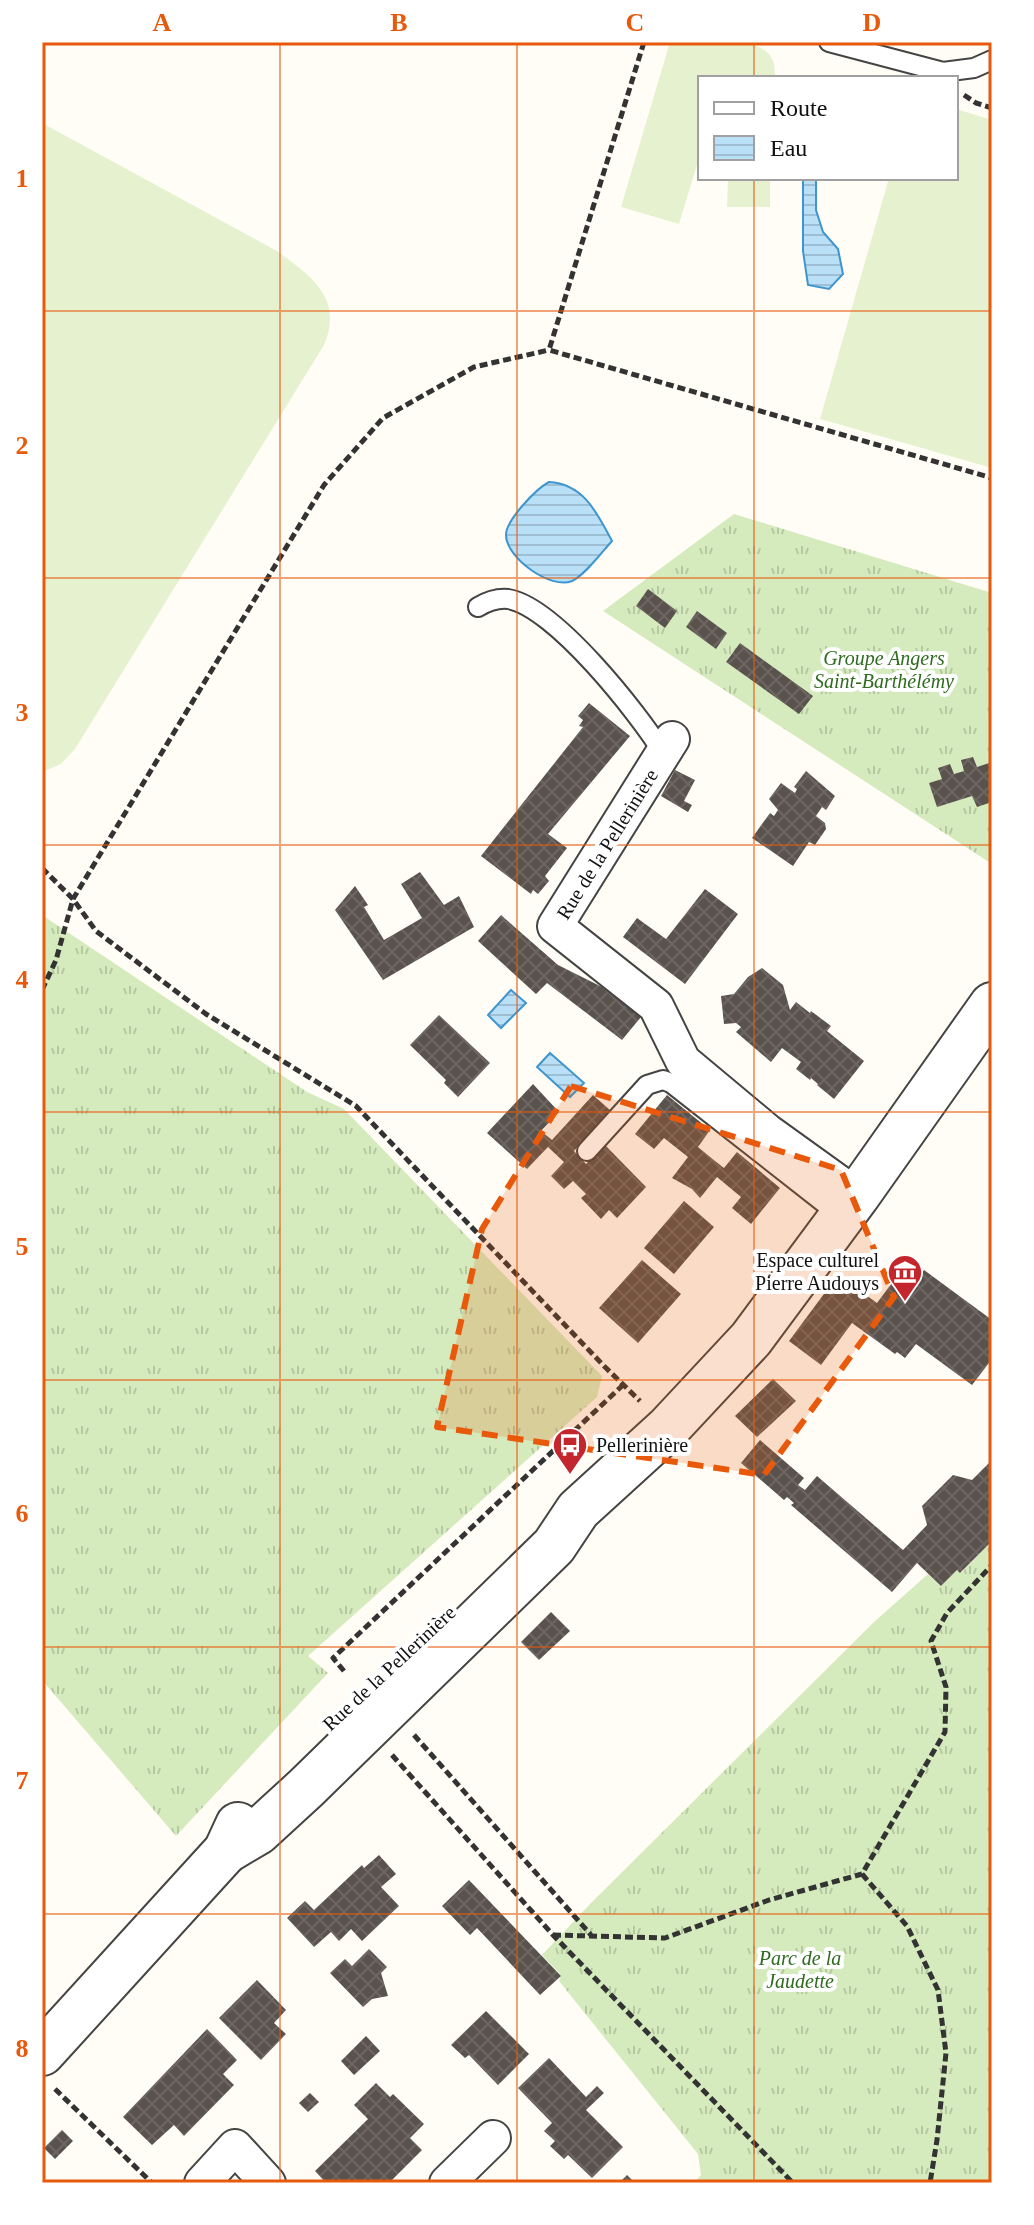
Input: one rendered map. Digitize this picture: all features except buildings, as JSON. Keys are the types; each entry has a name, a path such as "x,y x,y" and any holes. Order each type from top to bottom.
{"street":[{"name":"Rue de la Pellerinière","path":"668,746 555,926 656,1006 683,1061 768,1132 849,1206"},
{"name":"Rue de la Pellerinière","path":"49,2071 226,1851 244,1813 306,1746 364,1689 540,1531 578,1510 668,1428 751,1339 992,1005"},
{"path":"447,2183 493,2138"},
{"path":"202,2183 235,2147 268,2183"}],"lane":[{"path":"829,42 943,72 974,68 992,60"},
{"path":"478,607 488,601 509,599 545,620 582,649 651,733 668,746"},
{"path":"587,1151 647,1085 663,1080 671,1083 747,1144 849,1206"}],"path":[{"path":"549,350 644,42"},
{"path":"958,90 976,103 992,108"},
{"path":"42,990 56,960 73,899 324,485 383,418 474,367 549,350 992,478"},
{"path":"42,868 73,899 96,931 206,1014 356,1106 668,1428"},
{"path":"344,1671 333,1658 623,1385"},
{"path":"553,1935 665,1938 769,1900 862,1874 945,1732 946,1687 931,1641 947,1613 992,1565"},
{"path":"413,1734 591,1935"},
{"path":"387,1749 553,1935 793,2183"},
{"path":"862,1874 907,1926 938,1990 946,2053 930,2183"},
{"path":"49,2071 152,2183"}],"highlighted area":[{"path":"571,1086 841,1170 894,1297 764,1475 437,1427 482,1229"}],"green space":[{"path":"726,41 766,51 774,64 775,76 698,76 698,162 679,224 621,207 670,42"},
{"path":"958,110 992,120 992,468 820,419 888,180 958,180"},
{"path":"42,123 277,251 312,279 327,301 330,314 324,345 75,749 61,764 42,772"},
{"path":"728,180 770,180 770,207 727,207"},
{"name":"Groupe Angers Saint-Barthélémy","path":"734,514 992,593 992,864 603,611"},
{"path":"42,915 307,1092 344,1109 602,1376 597,1397 308,1656 328,1673 176,1836 42,1680"},
{"name":"Parc de la Jaudette","path":"992,1541 992,2183 694,2183 701,2175 698,2154 559,1981 561,1975 542,1955 873,1623 928,1574 941,1586 957,1570 961,1573"}],"water":[{"path":"803,180 816,180 816,210 823,232 838,249 843,274 829,289 808,285 803,251"},
{"path":"549,482 572,488 580,494 595,511 612,541 588,569 572,581 563,583 542,576 521,562 508,544 506,535 516,513"},
{"path":"511,990 526,1003 501,1028 488,1015"},
{"path":"550,1053 584,1083 570,1097 537,1067"}],"place":[{"name":"Espace culturel Pierre Audouys","path":"905,1303"},
{"name":"Pellerinière","path":"570,1476"}]}
